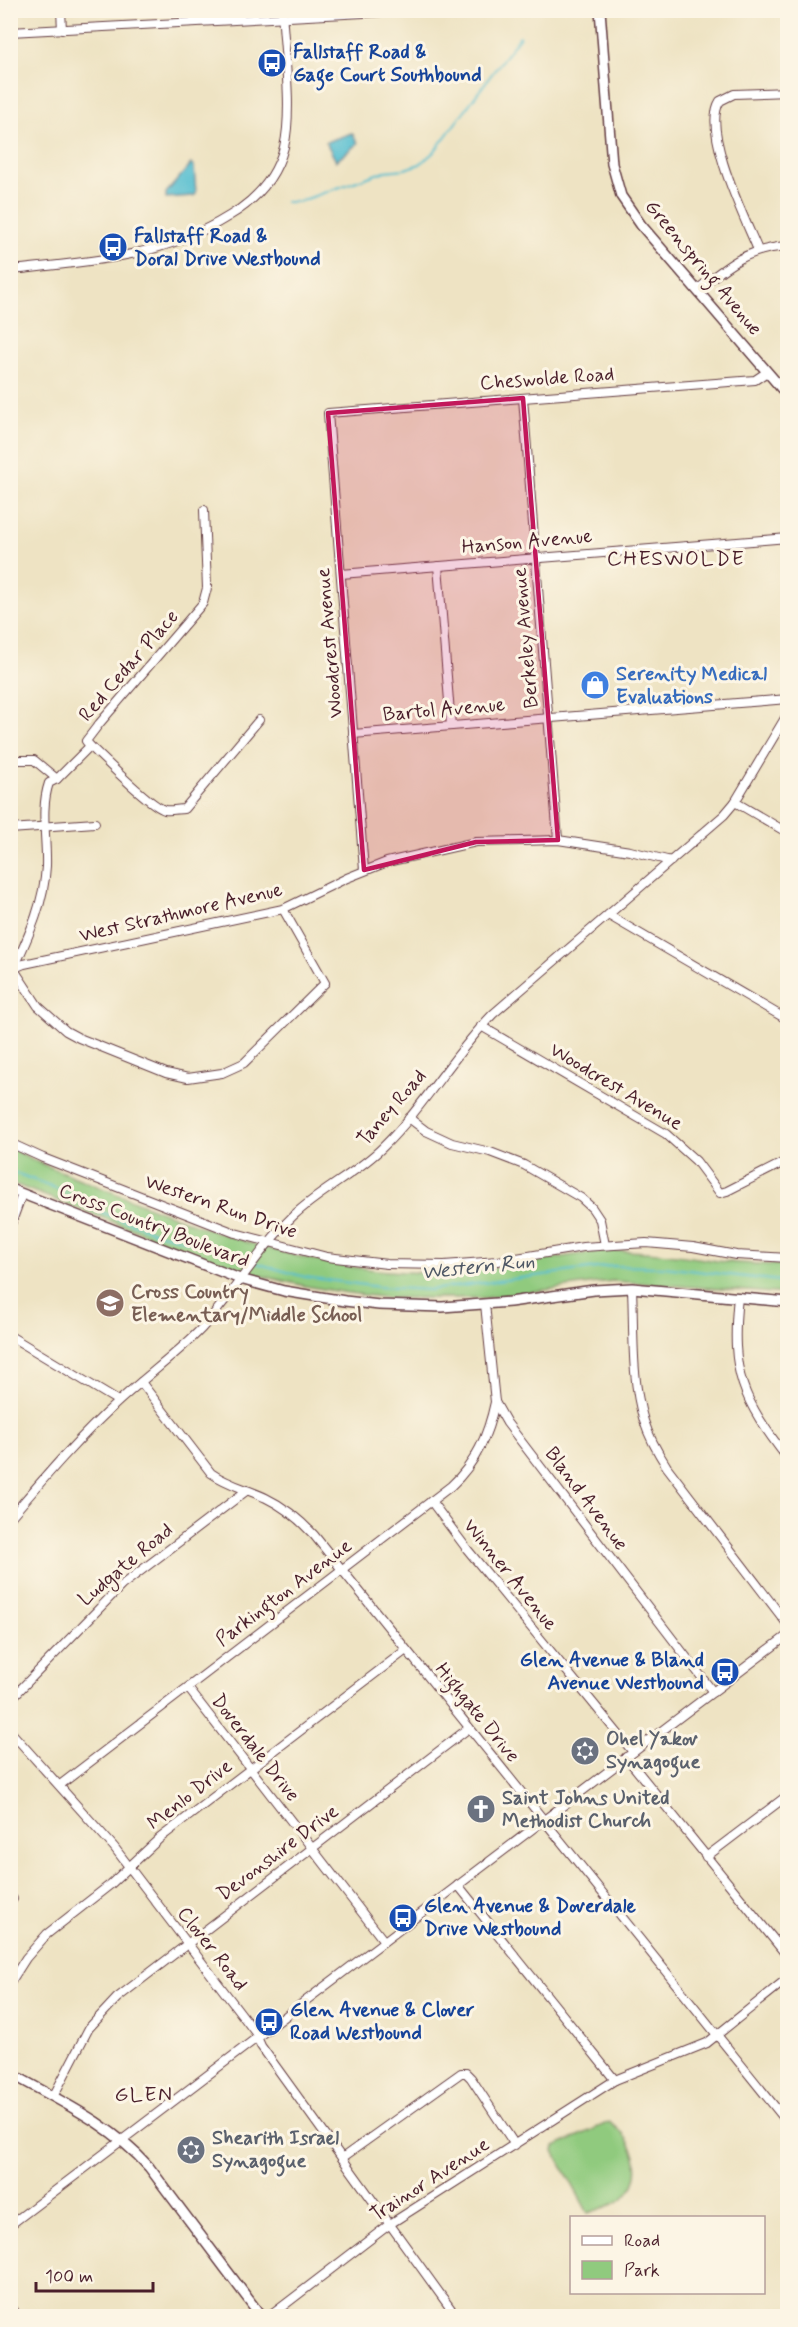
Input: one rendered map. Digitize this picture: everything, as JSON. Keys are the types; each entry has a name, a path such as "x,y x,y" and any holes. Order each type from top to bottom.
{"main road":[{"name":"Greenspring Avenue","path":"600,10 612,164 616,182 628,208 788,396"},
{"name":"Cross Country Boulevard","path":"10,1189 240,1280 309,1295 379,1305 442,1306 485,1304 594,1290 632,1288 788,1302"},
{"path":"10,2073 94,2120 123,2141 149,2168 261,2316"}],"street":[{"path":"61,10 62,30"},
{"path":"10,32 282,14 420,10"},
{"path":"10,270 114,259 157,249 204,231 252,200 273,174 286,138 282,14"},
{"path":"758,250 730,181 714,122 716,107 720,101 734,94 788,92"},
{"path":"697,290 737,258 758,250 788,246"},
{"name":"Cheswolde Road","path":"328,413 755,380 767,372"},
{"name":"Berkeley Avenue","path":"523,398 558,840"},
{"name":"Woodcrest Avenue","path":"328,413 364,870"},
{"name":"Red Cedar Place","path":"12,967 32,929 42,900 46,868 46,792 49,783 90,746 86,741 200,609 206,597 204,510"},
{"name":"Hanson Avenue","path":"341,574 788,538"},
{"path":"438,566 451,726"},
{"name":"Bartol Avenue","path":"353,734 788,699"},
{"name":"Taney Road","path":"10,1518 62,1458 118,1401 200,1329 260,1252 303,1207 371,1159 409,1118 481,1026 712,826 735,802 788,713"},
{"path":"90,746 158,806 169,810 184,808 259,720"},
{"path":"10,760 34,760 57,778"},
{"path":"735,802 788,833"},
{"path":"10,829 95,823"},
{"name":"West Strathmore Avenue","path":"12,967 283,909 364,870 415,855 476,842 558,840 621,849 671,861"},
{"path":"12,967 38,1005 66,1031 79,1038 166,1073 188,1078 222,1073 244,1063 325,983 283,909"},
{"path":"608,915 788,1020"},
{"name":"Woodcrest Avenue","path":"481,1026 666,1134 696,1161 720,1193 788,1160"},
{"path":"409,1118 426,1131 446,1140 490,1152 524,1165 581,1198 592,1208 600,1221 605,1245"},
{"name":"Western Run Drive","path":"10,1143 235,1233 327,1257 418,1265 498,1261 605,1245 672,1244 736,1255 788,1258"},
{"path":"10,1227 22,1194"},
{"path":"632,1288 637,1391 651,1438 667,1467 788,1625"},
{"path":"738,1297 734,1345 745,1394 764,1428 788,1459"},
{"name":"Bland Avenue","path":"485,1304 495,1402 507,1423 713,1692"},
{"path":"10,1336 118,1401"},
{"name":"Highgate Drive","path":"141,1382 205,1467 225,1482 275,1503 301,1522 788,2122"},
{"name":"Parkington Avenue","path":"60,1785 460,1478 473,1461 490,1426 495,1402"},
{"name":"Ludgate Road","path":"10,1700 116,1590 246,1491"},
{"name":"Winner Avenue","path":"431,1502 630,1755 706,1857 788,1957"},
{"path":"10,2225 788,1635"},
{"name":"Menlo Drive","path":"10,1983 26,1958 47,1934 111,1884 160,1838 406,1650"},
{"name":"Doverdale Drive","path":"188,1688 384,1941"},
{"name":"Devonshire Drive","path":"53,2097 83,2039 98,2017 127,1989 469,1728"},
{"name":"Clover Road","path":"10,1731 60,1785 129,1867 255,2032 261,2046 456,2316"},
{"path":"706,1857 788,1795"},
{"path":"458,1885 615,2080"},
{"name":"Trainor Avenue","path":"270,2316 390,2224 615,2080 697,2049 788,1978"},
{"path":"342,2157 455,2075 466,2073 515,2145"},
{"path":"10,2307 18,2316"}],"highlighted area":[{"path":"523,398 558,840 476,842 364,870 328,413"}],"green space":[{"path":"11,1148 37,1162 200,1226 241,1240 325,1262 384,1271 448,1272 495,1268 598,1252 669,1254 730,1262 787,1265 787,1294 612,1281 485,1298 389,1298 305,1286 258,1275 213,1260 11,1183"},
{"path":"609,2122 618,2129 631,2147 637,2168 635,2179 631,2189 619,2201 588,2213 554,2151 555,2147"}],"water":[{"path":"352,133 358,143 336,161 326,142"},
{"path":"191,164 194,166 196,194 166,198 166,193"}],"waterway":[{"path":"286,202 298,202 385,171 405,169 420,164 434,152 520,36"},
{"name":"Western Run","path":"10,1171 61,1190 93,1209 157,1233 221,1249 251,1261"},
{"name":"Western Run","path":"256,1263 305,1277 379,1287 429,1290 612,1266 664,1267 788,1282"}],"place":[{"name":"Fallstaff Road & Gage Court Southbound","path":"272,63"},
{"name":"Fallstaff Road & Doral Drive Westbound","path":"113,247"},
{"name":"Serenity Medical Evaluations","path":"595,685"},
{"name":"Cross Country Elementary/Middle School","path":"110,1303"},
{"name":"Glen Avenue & Bland Avenue Westbound","path":"725,1672"},
{"name":"Ohel Yakov Synagogue","path":"585,1751"},
{"name":"Saint Johns United Methodist Church","path":"481,1809"},
{"name":"Glen Avenue & Doverdale Drive Westbound","path":"403,1918"},
{"name":"Glen Avenue & Clover Road Westbound","path":"269,2022"},
{"name":"Shearith Israel Synagogue","path":"191,2150"}],"district":[{"name":"CHESWOLDE","path":"676,559"},
{"name":"GLEN","path":"144,2095"}]}
